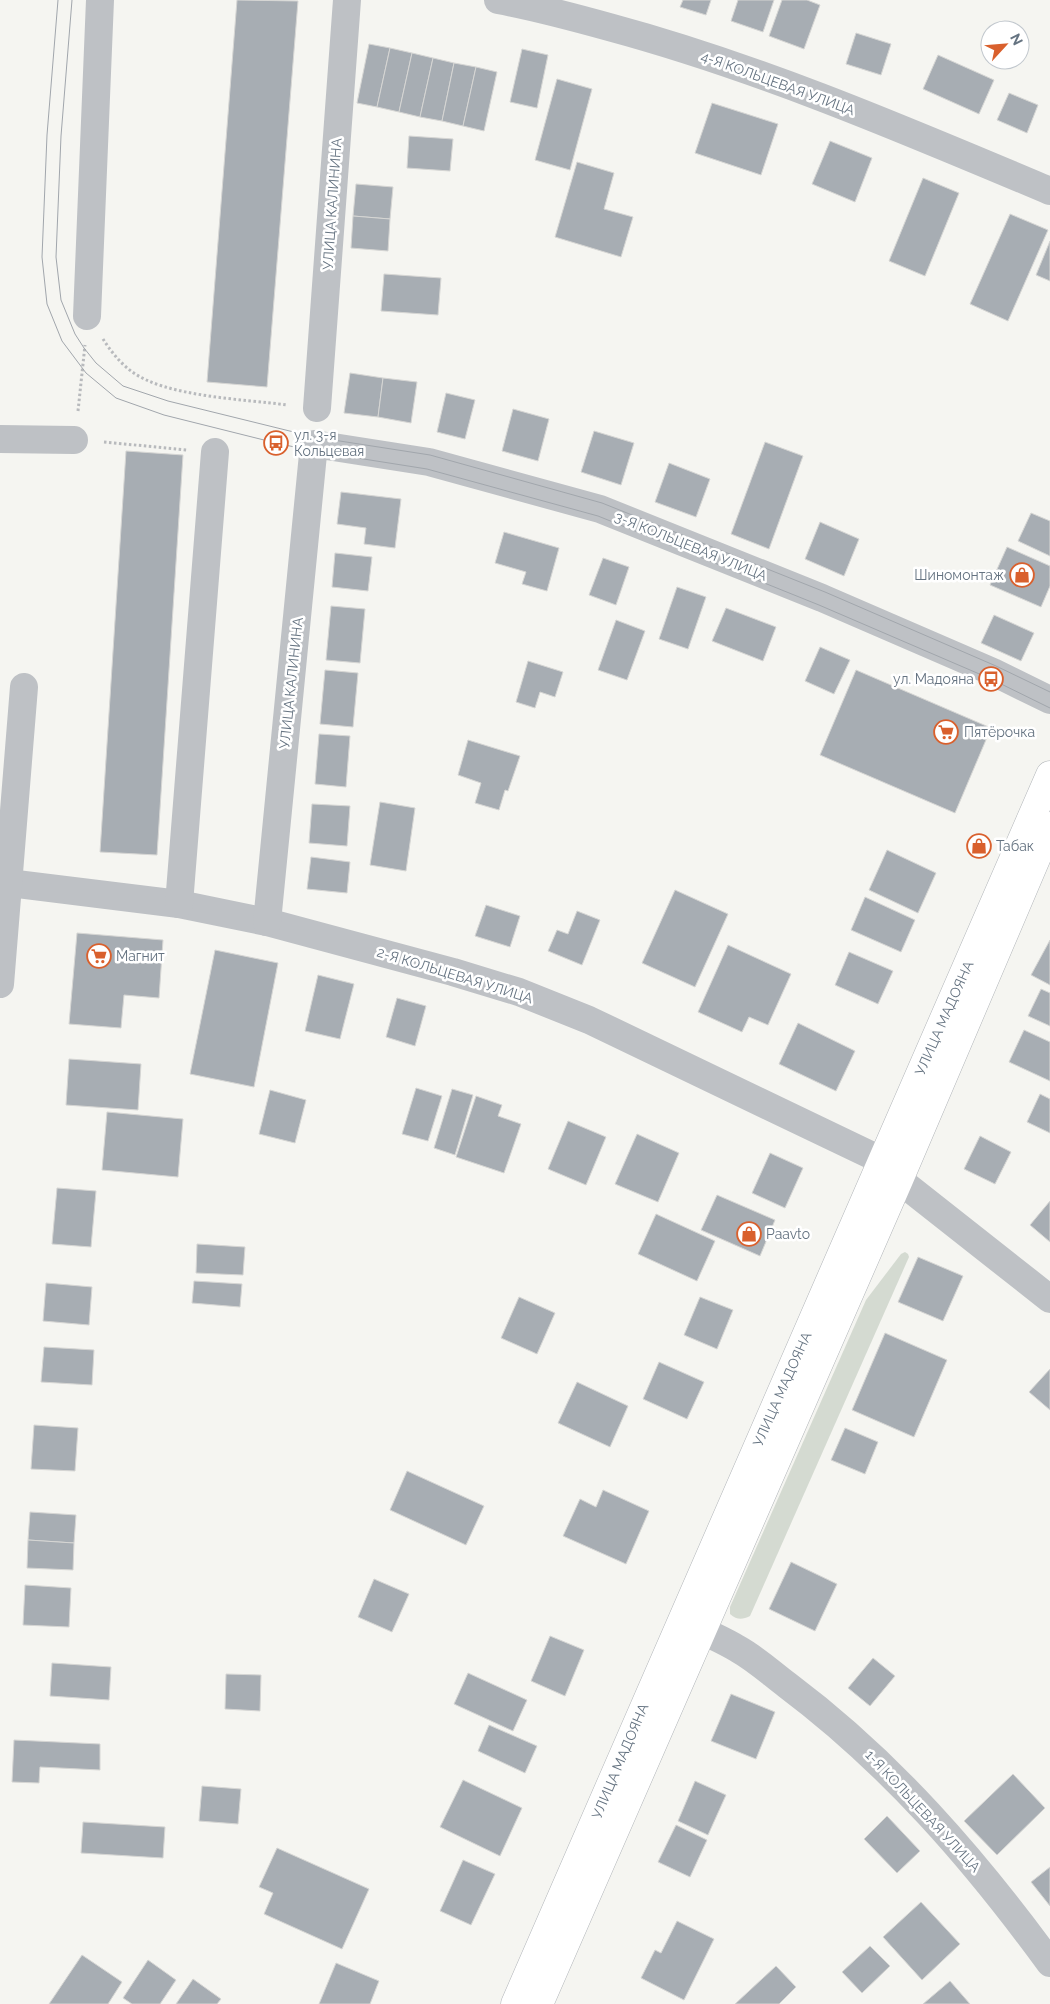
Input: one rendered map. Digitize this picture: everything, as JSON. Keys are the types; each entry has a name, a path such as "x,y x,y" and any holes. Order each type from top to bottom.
{"main road":[{"name":"УЛИЦА МАДОЯНА","path":"539,2004 701,1630 1050,775"},
{"name":"УЛИЦА МАДОЯНА","path":"514,2004 890,1170 1050,826"}],"street":[{"path":"88,316 100,0"},
{"name":"УЛИЦА КАЛИНИНА","path":"316,408 347,0"},
{"name":"4-Я КОЛЬЦЕВАЯ УЛИЦА","path":"498,0 658,40 756,72 832,101 1050,191"},
{"path":"0,439 74,440"},
{"name":"УЛИЦА КАЛИНИНА","path":"267,922 314,444"},
{"name":"3-Я КОЛЬЦЕВАЯ УЛИЦА","path":"314,444 429,462 600,509 822,598 993,672 1050,700"},
{"path":"178,904 215,452"},
{"path":"0,984 4,882 24,687"},
{"name":"2-Я КОЛЬЦЕВАЯ УЛИЦА","path":"4,882 178,904 267,922 453,972 519,992 589,1020 890,1170 1050,1299"},
{"name":"1-Я КОЛЬЦЕВАЯ УЛИЦА","path":"701,1630 746,1655 828,1716 882,1764 954,1842 1023,1925 1050,1963"}],"path":[{"path":"88,316 109,348 130,370 149,382 178,391 316,408"},
{"path":"88,316 74,440 215,452"}],"shaded area":[{"path":"905,1252 909,1257 750,1616 742,1619 737,1618 730,1614 730,1607 866,1300 901,1254"}],"building":[{"path":"237,0 298,1 267,387 207,382"},
{"path":"683,0 711,0 706,15 680,7"},
{"path":"738,0 774,0 763,32 731,21"},
{"path":"782,0 807,0 820,5 804,49 769,36"},
{"path":"856,33 891,44 881,75 846,64"},
{"path":"369,44 390,48 377,107 357,103"},
{"path":"390,48 412,53 399,112 377,107"},
{"path":"522,49 548,55 537,108 510,102"},
{"path":"412,53 433,58 420,117 399,112"},
{"path":"938,55 994,80 979,114 923,89"},
{"path":"433,58 454,63 442,121 420,117"},
{"path":"454,63 476,67 463,126 442,121"},
{"path":"476,67 497,72 484,131 463,126"},
{"path":"557,79 592,89 570,170 535,160"},
{"path":"1009,93 1038,105 1027,133 997,120"},
{"path":"712,103 778,124 761,175 695,153"},
{"path":"409,136 453,139 450,171 407,168"},
{"path":"830,141 872,158 855,202 812,184"},
{"path":"577,162 614,173 604,209 633,217 621,257 555,237"},
{"path":"923,178 959,193 925,276 889,261"},
{"path":"356,184 393,187 390,219 353,216"},
{"path":"1010,214 1048,230 1008,321 970,304"},
{"path":"353,216 390,219 388,251 351,248"},
{"path":"1050,241 1050,281 1036,275"},
{"path":"384,274 441,278 438,315 381,311"},
{"path":"350,373 383,378 378,417 344,413"},
{"path":"383,378 417,382 411,423 378,417"},
{"path":"446,393 475,400 465,439 437,432"},
{"path":"513,409 549,419 538,461 502,451"},
{"path":"594,431 634,443 621,485 581,472"},
{"path":"765,442 803,456 769,549 731,534"},
{"path":"126,451 183,455 157,855 100,852"},
{"path":"669,463 710,479 696,517 655,502"},
{"path":"341,492 401,499 395,548 364,544 366,528 337,524"},
{"path":"1031,513 1050,521 1050,556 1018,541"},
{"path":"820,522 859,539 844,576 805,559"},
{"path":"504,532 559,548 547,591 522,584 526,572 495,563"},
{"name":"Шиномонтаж","path":"1007,547 1050,566 1050,586 1041,607 990,585"},
{"path":"335,553 372,557 368,591 332,587"},
{"path":"603,558 629,567 616,605 589,595"},
{"path":"677,587 706,597 688,649 659,639"},
{"path":"331,606 365,609 360,663 326,660"},
{"path":"726,608 776,627 763,661 712,641"},
{"path":"994,615 1034,633 1021,661 981,643"},
{"path":"616,620 645,631 627,680 598,670"},
{"path":"820,647 850,660 834,694 805,681"},
{"path":"528,661 563,672 555,697 540,692 535,708 516,702"},
{"path":"325,670 358,673 353,727 320,724"},
{"path":"856,670 991,728 955,813 820,755"},
{"path":"319,734 350,736 346,787 315,784"},
{"path":"468,740 520,756 508,791 505,790 499,810 475,803 481,783 458,775"},
{"path":"380,802 415,808 406,871 370,865"},
{"path":"312,804 350,806 347,846 309,843"},
{"name":"Табак","path":"976,836 989,842 983,857 969,850"},
{"path":"887,850 936,873 918,913 869,890"},
{"path":"311,857 350,862 347,893 307,889"},
{"path":"675,890 728,914 695,987 642,963"},
{"path":"865,897 915,920 901,952 851,930"},
{"path":"486,905 520,916 510,947 475,936"},
{"path":"577,911 600,920 582,965 548,951 557,930 568,934"},
{"path":"77,933 163,940 159,998 124,995 121,1028 69,1024"},
{"path":"1050,940 1050,985 1031,975"},
{"path":"728,945 791,974 768,1025 749,1017 742,1032 698,1012"},
{"path":"215,950 278,963 254,1087 190,1074"},
{"path":"849,952 893,971 878,1004 835,985"},
{"path":"318,975 354,984 340,1039 305,1031"},
{"path":"1041,989 1050,993 1050,1026 1028,1016"},
{"path":"397,998 426,1006 415,1046 386,1037"},
{"path":"798,1023 855,1051 836,1091 779,1064"},
{"path":"1024,1030 1050,1042 1050,1081 1009,1062"},
{"path":"69,1059 141,1064 138,1110 66,1105"},
{"path":"416,1088 442,1096 428,1141 402,1134"},
{"path":"452,1089 473,1095 455,1155 434,1148"},
{"path":"270,1090 306,1100 295,1143 259,1134"},
{"path":"1040,1094 1050,1099 1050,1133 1027,1122"},
{"path":"476,1096 502,1105 498,1116 521,1124 504,1173 456,1157"},
{"path":"107,1112 183,1119 178,1177 102,1170"},
{"path":"568,1121 606,1137 586,1185 548,1169"},
{"path":"637,1134 679,1153 658,1202 615,1184"},
{"path":"980,1136 1011,1152 995,1184 964,1169"},
{"path":"770,1153 803,1168 785,1208 752,1193"},
{"path":"57,1188 96,1191 91,1247 52,1244"},
{"path":"717,1195 775,1220 760,1256 701,1230"},
{"path":"1050,1201 1050,1242 1030,1225"},
{"path":"656,1214 715,1241 697,1281 638,1254"},
{"path":"197,1244 245,1247 243,1275 196,1273"},
{"path":"918,1257 963,1276 943,1321 898,1302"},
{"path":"194,1281 242,1284 240,1307 192,1303"},
{"path":"46,1283 92,1287 89,1325 43,1321"},
{"path":"519,1297 555,1313 537,1354 501,1338"},
{"path":"700,1297 733,1310 717,1349 684,1335"},
{"path":"885,1333 947,1360 914,1437 852,1410"},
{"path":"44,1347 94,1350 92,1385 41,1382"},
{"path":"659,1362 704,1382 687,1419 643,1399"},
{"path":"1050,1369 1050,1410 1029,1392"},
{"path":"577,1382 628,1406 610,1447 558,1423"},
{"path":"34,1425 78,1428 75,1471 31,1469"},
{"path":"845,1428 878,1442 865,1474 831,1460"},
{"path":"407,1471 484,1506 466,1545 390,1510"},
{"path":"603,1490 649,1511 626,1564 563,1536 580,1499 596,1507"},
{"path":"30,1512 76,1515 74,1543 28,1540"},
{"path":"28,1540 74,1543 73,1570 27,1568"},
{"path":"791,1562 837,1584 815,1631 769,1609"},
{"path":"374,1579 409,1594 392,1632 358,1617"},
{"path":"25,1585 71,1588 69,1627 23,1625"},
{"path":"550,1636 584,1650 565,1696 531,1681"},
{"path":"873,1658 895,1676 870,1706 848,1688"},
{"path":"52,1663 111,1667 109,1700 50,1696"},
{"path":"468,1673 527,1700 513,1731 454,1704"},
{"path":"226,1674 261,1675 260,1711 225,1709"},
{"path":"731,1694 775,1712 756,1759 711,1741"},
{"path":"489,1725 537,1746 525,1773 478,1751"},
{"path":"14,1740 100,1744 100,1770 40,1767 39,1783 12,1782"},
{"path":"1013,1774 1045,1808 997,1855 964,1821"},
{"path":"463,1780 522,1808 500,1856 440,1827"},
{"path":"695,1781 726,1795 708,1835 678,1821"},
{"path":"202,1786 241,1789 238,1824 199,1821"},
{"path":"887,1816 920,1851 897,1873 864,1839"},
{"path":"83,1822 165,1827 163,1858 81,1853"},
{"path":"676,1825 707,1840 690,1877 658,1862"},
{"path":"277,1848 369,1889 342,1949 264,1914 273,1893 259,1887"},
{"path":"463,1860 495,1874 471,1925 440,1911"},
{"path":"1050,1867 1050,1906 1031,1882"},
{"path":"921,1902 960,1944 922,1980 883,1937"},
{"path":"677,1921 714,1939 684,2000 641,1978 655,1950 661,1953"},
{"path":"870,1946 890,1966 862,1993 842,1972"},
{"path":"82,1955 122,1982 108,2004 49,2004"},
{"path":"148,1960 176,1980 160,2004 132,2004 123,1998"},
{"path":"336,1963 379,1981 370,2004 319,2004"},
{"path":"776,1966 796,1987 779,2004 735,2004"},
{"path":"193,1979 221,1999 217,2004 176,2004"},
{"path":"950,1981 970,2004 923,2004"}],"tram line":[{"path":"58,0 47,135 42,257 47,304 62,341 86,373 116,398 164,415 276,443 313,451 427,469 598,516 819,605 991,679 1050,708"},
{"path":"72,0 61,136 56,257 61,300 75,334 84,348 96,363 123,386 168,401 314,437 430,455 602,503 825,592 996,666 1050,692"}],"place":[{"name":"ул. 3-я Кольцевая","path":"276,443"},
{"name":"Шиномонтаж","path":"1022,575"},
{"name":"ул. Мадояна","path":"991,679"},
{"name":"Пятёрочка","path":"946,732"},
{"name":"Табак","path":"979,846"},
{"name":"Магнит","path":"99,956"},
{"name":"Paavto","path":"749,1234"}]}
